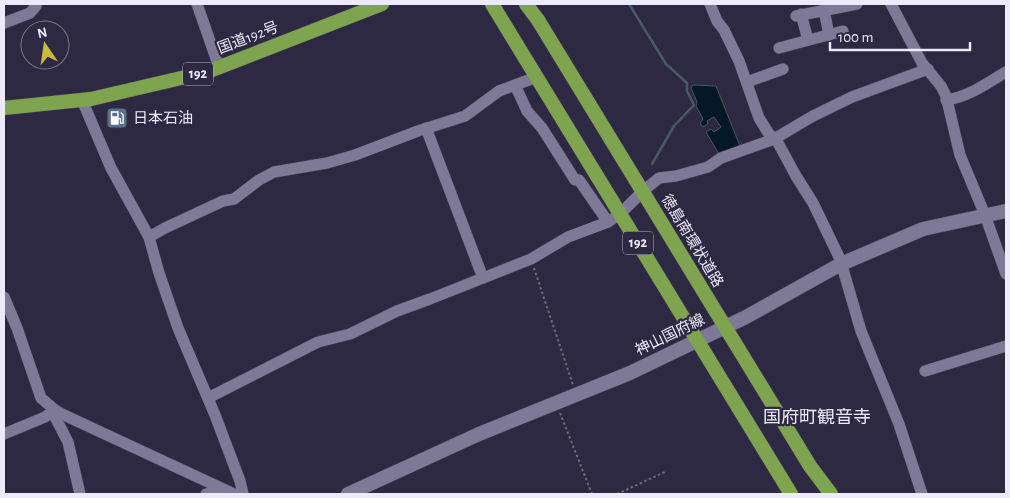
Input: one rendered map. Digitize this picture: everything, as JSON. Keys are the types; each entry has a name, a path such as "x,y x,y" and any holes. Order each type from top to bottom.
{"highway":[{"name":"国道192号","path":"4,108 82,100 207,72 382,4"},
{"name":"192","path":"492,4 791,494"},
{"name":"徳島南環状道路","path":"526,4 538,20 810,466 831,494"}],"main road":[{"name":"神山国府線","path":"348,494 479,434 630,373 746,317 841,264 923,229 1006,211"}],"street":[{"path":"4,23 30,14 36,6 34,4"},
{"path":"197,4 219,67"},
{"path":"710,4 717,21 724,30 740,61 759,118 813,203 841,264 861,331 899,424 922,494"},
{"path":"808,40 799,15 817,9 857,4"},
{"path":"891,4 922,63 941,86 960,155 985,215 1006,274"},
{"path":"817,9 829,35"},
{"path":"780,48 843,31"},
{"path":"747,82 783,69"},
{"path":"208,398 318,342 350,334 396,311 531,259 568,238 608,222 620,214 643,191 660,178 676,176 708,167 728,155 774,139 813,116 852,97 928,69"},
{"path":"946,100 959,98 970,93 1006,72"},
{"path":"150,237 223,201 234,199 259,180 274,172 327,163 355,155 426,128 465,116 499,91 537,77"},
{"path":"514,85 528,111 542,128 575,180 579,180 608,222"},
{"path":"82,100 111,168 150,237 159,273 178,328 208,398 240,481 243,494"},
{"path":"426,128 483,278"},
{"path":"4,297 17,328 41,398 55,410 234,494"},
{"path":"925,371 1006,346"},
{"path":"4,434 45,417 55,410"},
{"path":"55,410 55,417 68,442 80,494"},
{"path":"206,494 213,493 217,486"}],"path":[{"path":"531,259 576,395"},
{"path":"556,403 592,494"},
{"path":"617,494 667,471"}],"water":[{"path":"693,85 716,86 740,146 720,156 706,132 711,129 714,132 721,127 714,117 707,121 708,124 703,127 700,123 703,119 696,106 697,102 691,88"}],"waterway":[{"path":"629,4 666,64 687,83 687,91 694,105 674,126 652,164"}],"place":[{"name":"日本石油","path":"117,118"}],"district":[{"name":"国府町観音寺","path":"817,418"}]}
